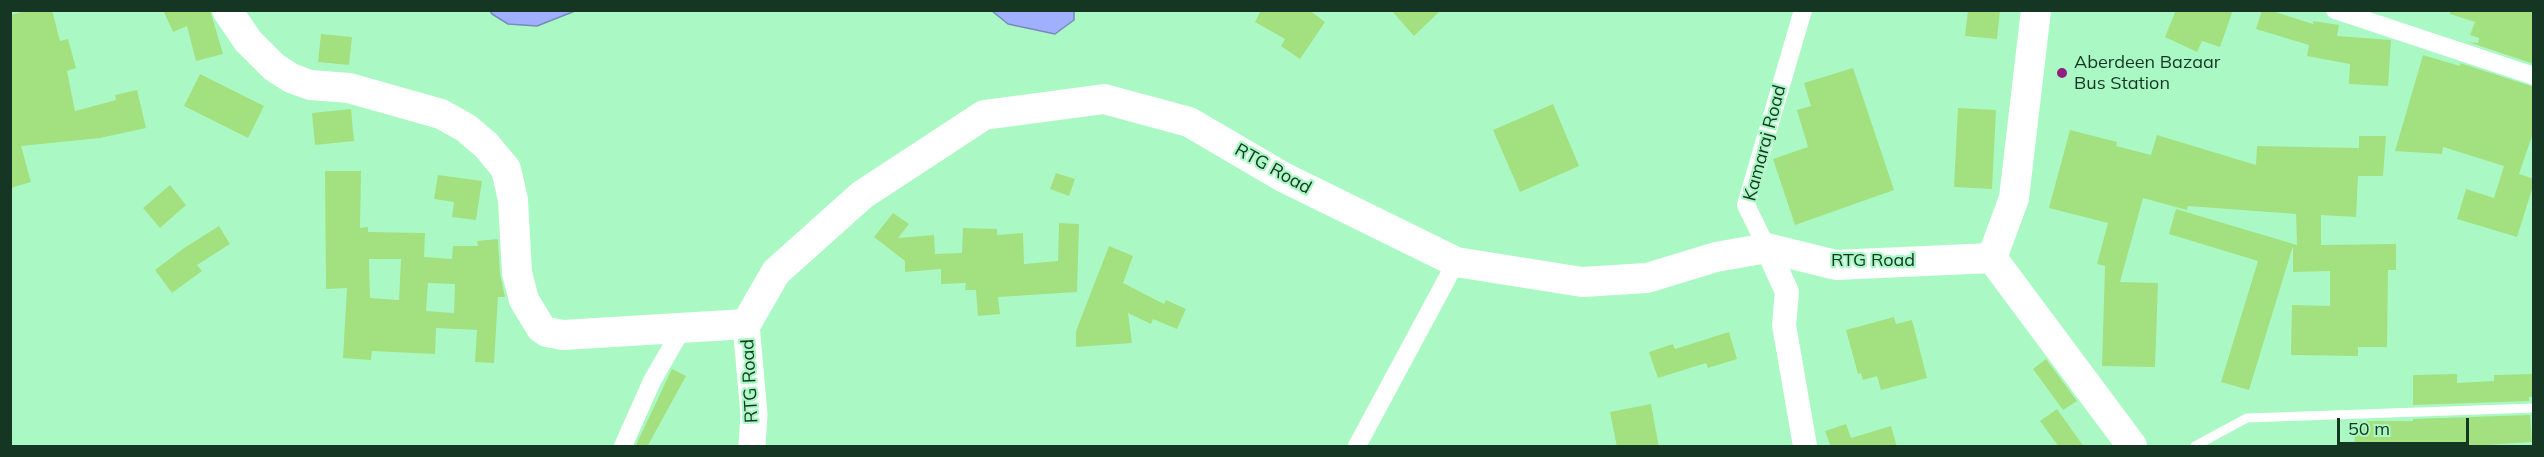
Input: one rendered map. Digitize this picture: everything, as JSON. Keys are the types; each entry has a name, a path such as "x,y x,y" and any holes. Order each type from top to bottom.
{"main road":[{"path":"227,10 248,41 274,67 291,78 310,85 349,88 441,114 466,128 486,145 506,169 513,200 517,273 524,300 541,328 547,332 563,335 746,324"},
{"path":"2036,10 2014,198 1992,258 2132,447"},
{"name":"RTG Road","path":"752,447 754,415 746,324 776,272 862,195 984,115 1104,99 1189,122 1283,177 1456,262 1582,282 1647,278 1716,257 1767,248 1836,265 1992,258"}],"street":[{"name":"Kamaraj Road","path":"1803,10 1746,205 1787,292 1784,325 1805,447"},
{"path":"2336,10 2534,76"},
{"path":"1358,447 1456,262"},
{"path":"622,447 652,381 683,327"}],"lane":[{"path":"2195,447 2247,418 2534,408"}],"water":[{"path":"490,11 575,11 537,26 508,24"},
{"path":"992,11 1074,11 1074,20 1055,34 1008,24"}],"building":[{"path":"29,10 52,10 60,41 68,39 76,68 67,71 75,111 116,100 115,95 137,90 146,128 100,138 21,146 31,182 10,188 10,15"},
{"path":"163,10 210,10 223,54 196,61 187,26 173,32"},
{"path":"1261,10 1309,10 1325,22 1300,59 1281,46 1285,39 1255,22"},
{"path":"1391,10 1441,10 1414,36"},
{"path":"1968,10 2000,10 1997,39 1965,36"},
{"path":"2176,10 2233,10 2220,47 2202,41 2197,52 2165,37"},
{"path":"2262,10 2269,10 2313,24 2313,21 2339,25 2337,36 2391,40 2388,86 2349,84 2350,64 2307,56 2309,45 2256,29"},
{"path":"2450,10 2534,10 2534,64 2468,42 2478,43 2479,38 2470,35 2475,22 2450,14"},
{"path":"321,34 352,37 349,65 318,62"},
{"path":"2423,55 2460,66 2460,63 2534,87 2534,130 2519,174 2534,179 2534,183 2517,237 2457,219 2466,189 2494,198 2504,166 2443,147 2442,154 2395,151"},
{"path":"1853,68 1894,190 1795,225 1773,159 1808,147 1797,110 1811,106 1804,83"},
{"path":"200,74 264,106 248,138 184,106"},
{"path":"1553,104 1579,166 1520,192 1493,130"},
{"path":"1958,108 1996,110 1992,189 1954,187"},
{"path":"351,109 354,141 315,145 312,113"},
{"path":"2070,130 2117,142 2116,146 2151,155 2157,135 2256,165 2257,146 2359,148 2359,136 2386,136 2383,176 2358,176 2356,217 2321,215 2321,245 2396,244 2396,270 2388,270 2387,347 2358,347 2358,356 2291,355 2292,305 2330,306 2330,271 2293,272 2293,246 2249,390 2221,382 2258,261 2169,234 2176,209 2297,245 2296,214 2188,206 2187,210 2143,198 2120,282 2158,283 2155,367 2102,366 2105,266 2097,264 2108,223 2049,208"},
{"path":"325,171 361,171 360,228 368,227 368,232 425,233 424,257 452,259 453,246 478,246 477,241 498,239 500,274 505,297 498,297 494,363 475,362 477,330 436,328 435,354 372,351 371,360 343,358 347,288 326,289","holes":["369,259 401,259 399,300 370,298","428,283 455,284 454,313 426,311"]},
{"path":"1056,173 1075,179 1069,196 1050,189"},
{"path":"438,175 482,181 476,220 452,217 454,202 434,199"},
{"path":"170,185 186,205 160,228 143,208"},
{"path":"893,213 909,224 898,238 934,235 935,254 962,253 963,228 997,229 997,235 1023,233 1024,264 1058,261 1059,223 1079,224 1077,292 998,297 1000,314 978,316 976,290 965,290 966,283 941,284 941,269 905,272 905,261 874,237"},
{"path":"219,226 230,244 197,265 202,271 172,293 155,270"},
{"path":"1109,246 1133,256 1123,283 1164,304 1166,300 1186,309 1177,329 1153,319 1151,324 1128,313 1132,343 1076,347 1076,331"},
{"path":"1894,317 1896,324 1912,320 1927,378 1881,390 1877,376 1863,380 1861,373 1858,374 1846,330"},
{"path":"1729,332 1737,359 1708,368 1706,363 1658,378 1649,352 1673,344 1675,349"},
{"path":"2046,359 2077,401 2063,410 2033,369"},
{"path":"672,369 686,376 647,447 635,447"},
{"path":"2457,374 2457,383 2494,381 2494,375 2534,374 2534,397 2529,397 2529,401 2413,405 2413,375"},
{"path":"1651,404 1659,447 1617,447 1610,412"},
{"path":"2057,409 2084,447 2059,447 2040,421"},
{"path":"2530,415 2532,442 2487,445 2487,447 2354,447 2356,421 2413,421 2413,419"},
{"path":"1846,424 1851,438 1891,426 1897,447 1831,447 1825,431"}],"place":[{"name":"Aberdeen Bazaar Bus Station","path":"2062,73"}]}
